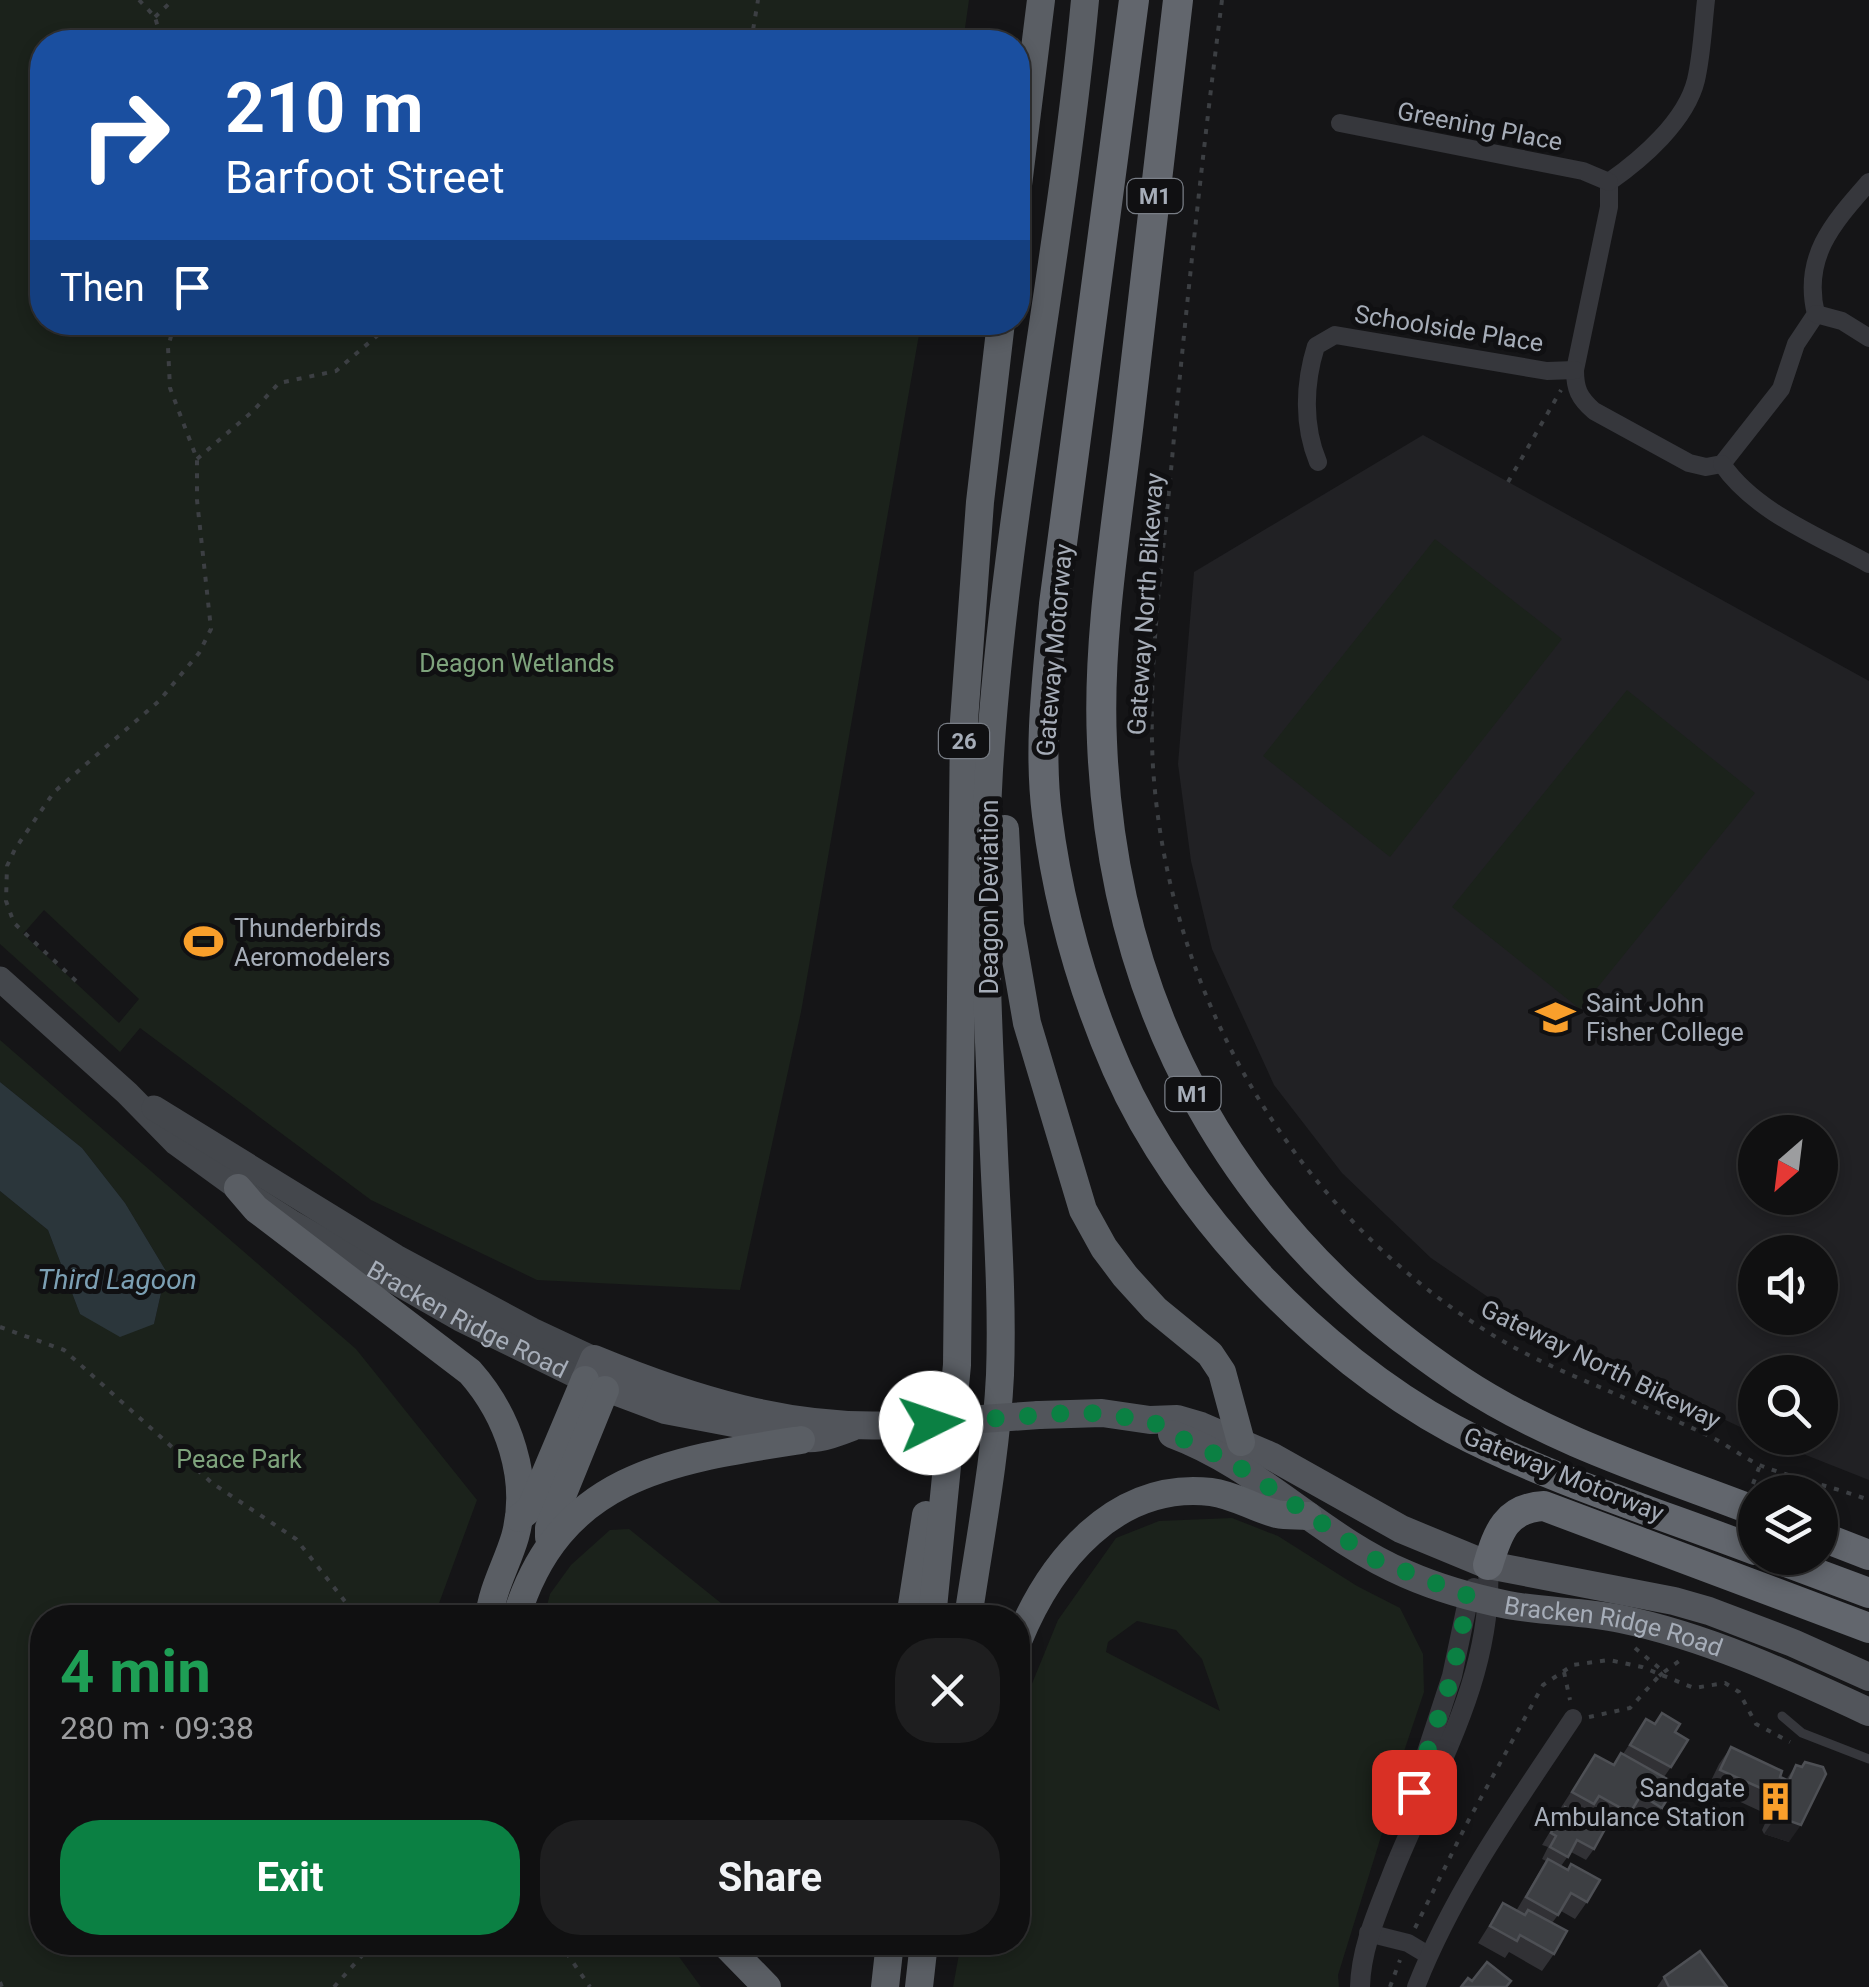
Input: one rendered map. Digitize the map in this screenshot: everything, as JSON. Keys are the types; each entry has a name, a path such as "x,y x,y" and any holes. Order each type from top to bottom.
{"highway":[{"path":"1030,88 1041,0"},
{"name":"Deagon Deviation","path":"970,1605 994,1446 1000,1375 986,910 989,770 1013,520 1050,285 1086,0"},
{"name":"Gateway Motorway","path":"1134,0 1059,566 1045,702 1047,813 1063,905 1086,988 1119,1073 1155,1140 1203,1210 1265,1284 1322,1337 1377,1380 1491,1448 1738,1543"},
{"name":"Gateway Motorway","path":"1178,0 1112,564 1101,738 1107,819 1121,904 1142,978 1196,1100 1231,1157 1280,1223 1387,1328 1464,1383 1540,1425 1738,1493"},
{"name":"Deagon Deviation","path":"933,1605 958,1364 964,720 980,502 999,335"},
{"path":"989,770 1004,804 1010,925 1026,1023 1083,1210 1125,1276 1155,1308 1210,1354 1222,1372 1241,1442"},
{"path":"238,1188 256,1209 429,1339 482,1386 512,1445 519,1484 518,1518 493,1605"},
{"path":"518,1518 531,1508 600,1374"},
{"path":"549,1544 548,1528 600,1374"},
{"path":"520,1605 526,1585 549,1544 583,1508 634,1478 694,1460 801,1440"},
{"path":"912,1605 927,1507 947,1478"},
{"path":"1030,1614 1062,1558 1108,1518 1135,1504 1169,1494 1207,1492 1240,1499 1275,1513 1308,1516"},
{"path":"1488,1565 1496,1540 1515,1513 1527,1507 1544,1506 1869,1628"},
{"path":"1838,1543 1869,1555"},
{"path":"1819,1575 1869,1594"},
{"path":"736,1955 767,1987"},
{"path":"885,1987 889,1955"},
{"path":"919,1987 923,1955"}],"main road":[{"name":"Bracken Ridge Road","path":"0,979 128,1094 176,1143 238,1188 430,1303 600,1374 706,1402 852,1428 1092,1412 1150,1420 1178,1419 1241,1442 1401,1528 1488,1565 1691,1606 1743,1622 1869,1712"},
{"name":"Bracken Ridge Road","path":"128,1094 187,1126 396,1257 532,1330 665,1410 701,1420 787,1432 801,1440 852,1428"},
{"name":"Bracken Ridge Road","path":"1150,1420 1232,1462 1376,1560 1480,1598 1582,1612 1809,1668 1869,1678"}],"street":[{"path":"1706,0 1696,82 1680,114 1634,165 1609,182 1609,207 1576,370 1576,388 1582,400 1594,411 1688,463 1706,467 1722,464 1781,390 1796,344 1816,314 1810,290 1814,261 1869,182"},
{"name":"Greening Place","path":"1340,123 1582,172 1609,182"},
{"path":"1816,314 1842,321 1869,338"},
{"name":"Schoolside Place","path":"1318,462 1307,436 1310,368 1316,346 1335,335 1546,370 1576,370"},
{"path":"1722,464 1738,486 1762,504 1869,564"},
{"path":"1360,1987 1368,1934 1415,1816 1414,1792 1488,1565"},
{"path":"1416,1987 1428,1955 1477,1863 1573,1718"},
{"path":"1368,1934 1408,1943 1428,1955"}],"lane":[{"path":"1782,1716 1802,1734 1869,1758"}],"path":[{"path":"139,0 155,17 159,30"},
{"path":"155,17 173,0"},
{"path":"752,30 758,0"},
{"name":"Gateway North Bikeway","path":"1222,0 1181,365 1152,705 1154,770 1167,868 1193,963 1216,1023 1275,1128 1344,1214 1440,1299 1494,1336 1712,1438 1760,1465 1869,1500"},
{"path":"76,981 14,923 6,901 7,866 14,849 54,792 159,701 199,653 211,629 197,500 197,459 170,388 168,347 171,335"},
{"path":"197,459 279,383 336,370 378,335"},
{"path":"1508,482 1548,408 1576,370"},
{"path":"0,1327 64,1350 212,1483 296,1539 347,1605"},
{"path":"1758,1475 1760,1465"},
{"path":"1652,1650 1636,1646 1634,1650 1662,1674"},
{"path":"1564,1672 1573,1718 1600,1717 1630,1708 1683,1658 1667,1655"},
{"path":"1415,1927 1466,1824 1543,1685 1574,1665 1609,1660 1642,1667 1694,1688 1725,1683 1733,1686 1746,1703 1756,1724 1800,1745"},
{"path":"334,1987 362,1955"},
{"path":"568,1955 590,1987"},
{"path":"1390,1987 1401,1956"}],"shaded area":[{"name":"Saint John Fisher College","path":"1423,435 1869,681 1869,1480 1806,1455 1838,1455 1838,1355 1738,1355 1738,1426 1539,1332 1431,1258 1342,1173 1274,1085 1212,949 1191,861 1178,764 1194,572"}],"green space":[{"name":"Deagon Wetlands","path":"0,0 969,0 965,30 30,30 30,335 919,335 801,1012 740,1290 537,1280 371,1200 140,1028 120,1052 0,944","holes":["44,910 139,999 119,1023 23,934"]},
{"path":"1435,539 1562,639 1390,857 1263,756"},
{"path":"1627,690 1755,793 1580,1009 1452,907"},
{"name":"Peace Park","path":"0,1040 356,1349 477,1500 438,1605 30,1605 30,1955 678,1955 701,1987 0,1987 0,1191 48,1230 80,1314 154,1324 166,1271 125,1203 82,1148 0,1082"},
{"path":"1232,1518 1278,1536 1400,1608 1423,1654 1424,1692 1388,1799 1392,1801 1338,1975 1339,1987 953,1987 959,1955 1030,1955 1030,1689 1058,1620 1116,1538 1159,1521","holes":["1137,1621 1176,1630 1202,1659 1220,1711 1106,1652 1108,1642"]},
{"path":"629,1529 723,1605 547,1605 550,1594 571,1565 610,1530"}],"water":[{"name":"Third Lagoon","path":"0,1082 82,1148 125,1203 166,1271 154,1324 120,1337 80,1314 48,1230 0,1191"}],"building":[{"path":"1662,1713 1680,1724 1675,1732 1688,1740 1671,1767 1630,1745 1646,1719 1655,1724"},
{"path":"1731,1747 1782,1771 1780,1777 1789,1781 1796,1765 1802,1767 1805,1762 1823,1767 1826,1774 1801,1825 1774,1813 1784,1791 1775,1787 1772,1793 1720,1770"},
{"path":"1621,1753 1676,1784 1662,1808 1641,1795 1630,1813 1599,1796 1594,1804 1572,1792 1595,1755 1614,1765"},
{"path":"1565,1807 1605,1829 1594,1849 1577,1840 1568,1857 1550,1847 1556,1836 1551,1833"},
{"path":"1548,1859 1568,1870 1571,1864 1600,1880 1587,1902 1571,1893 1558,1915 1526,1897"},
{"path":"1503,1903 1525,1915 1528,1910 1567,1931 1554,1954 1520,1935 1517,1941 1490,1926"},
{"path":"1700,1951 1727,1987 1669,1987 1664,1977"},
{"path":"1487,1962 1511,1981 1506,1987 1461,1987 1468,1978 1472,1981"}],"place":[{"name":"Thunderbirds Aeromodelers","path":"204,942"},
{"name":"Saint John Fisher College","path":"1556,1017"},
{"name":"Sandgate Ambulance Station","path":"1775,1802"}],"route":[{"path":"931,1423 1082,1412 1150,1420 1232,1462 1376,1560 1469,1596 1452,1676 1414,1792"}]}
